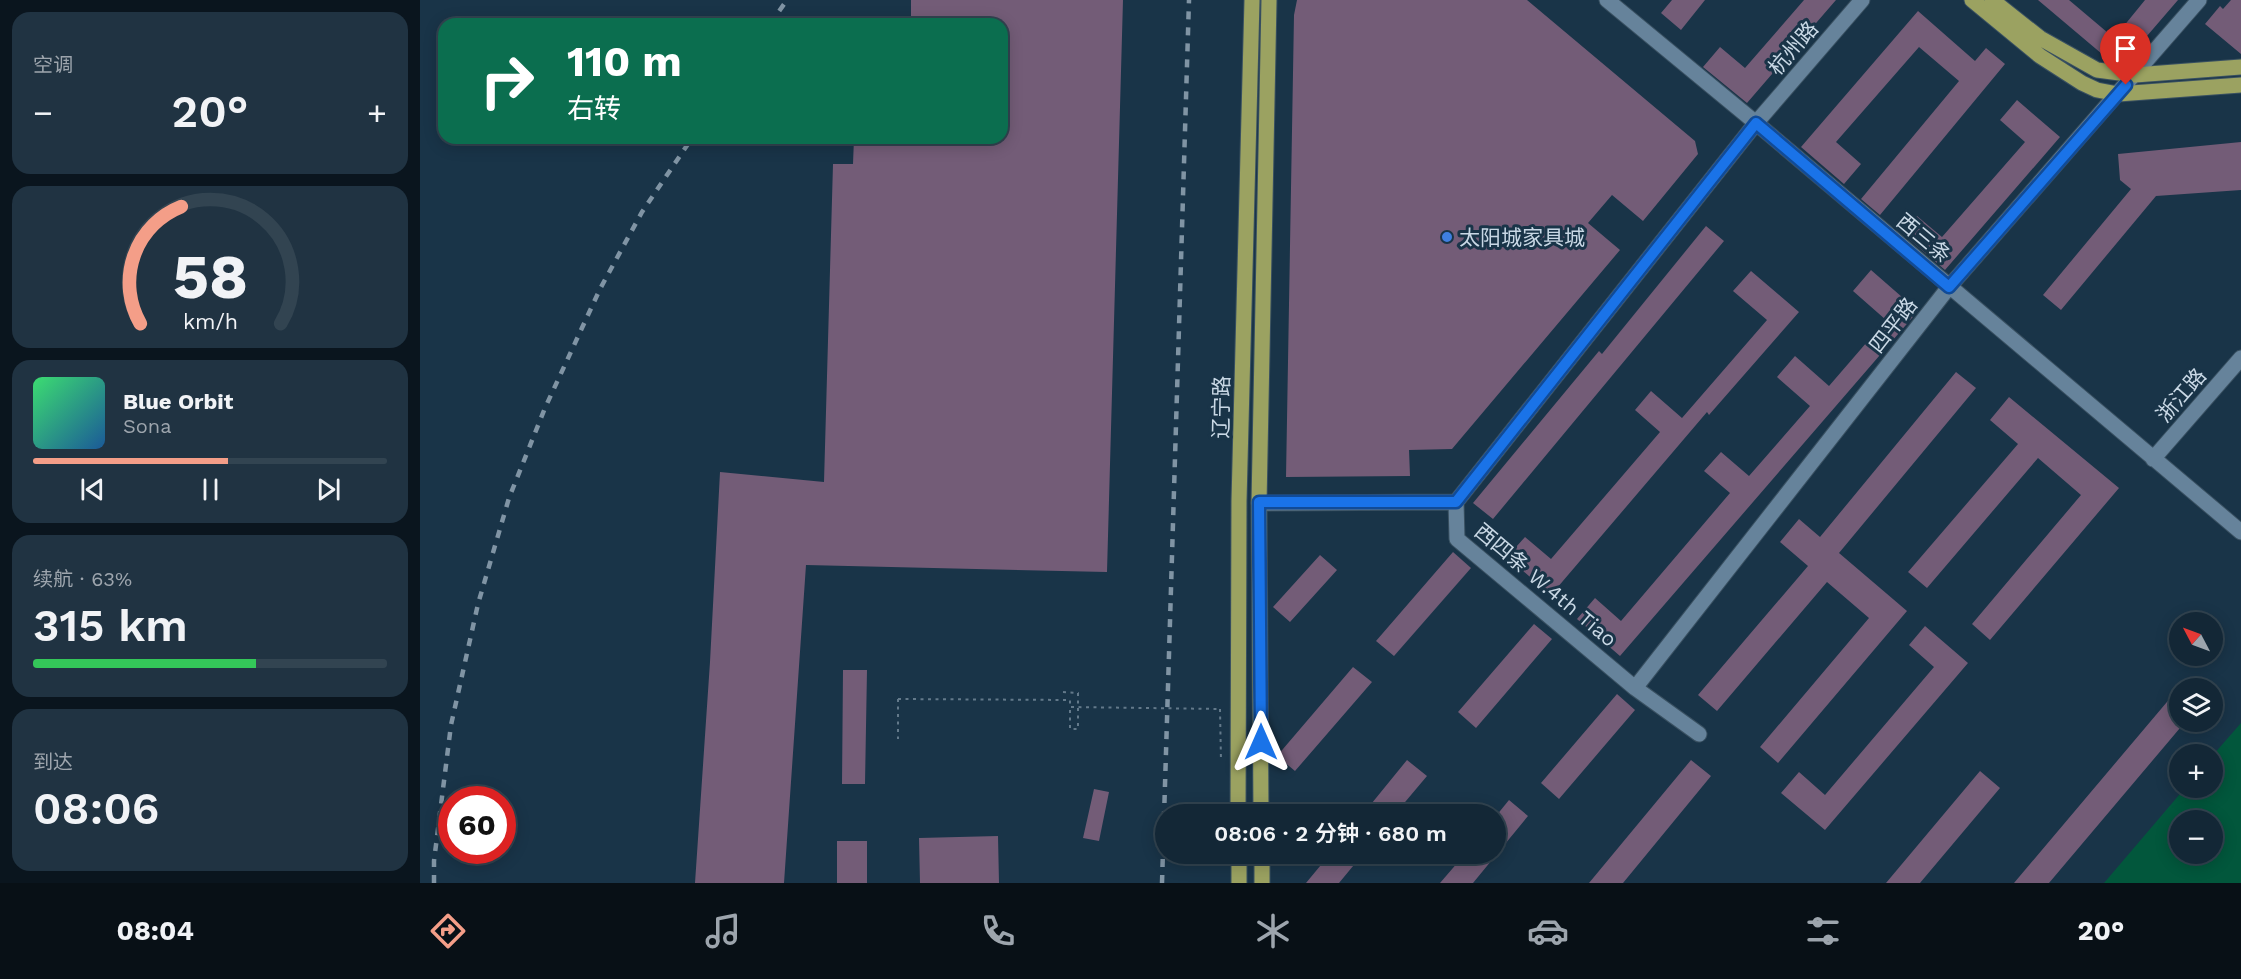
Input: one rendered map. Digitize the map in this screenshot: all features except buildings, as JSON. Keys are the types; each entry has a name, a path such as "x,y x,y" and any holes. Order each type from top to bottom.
{"main road":[{"name":"辽宁路","path":"1238,804 1239,501 1252,0"},
{"name":"辽宁路","path":"1261,804 1259,502 1269,0"},
{"path":"1972,0 2040,56 2097,90 2118,94 2241,85"},
{"path":"1992,0 2040,38 2097,70 2135,75 2241,68"},
{"path":"1239,864 1239,883"},
{"path":"1262,864 1262,883"}],"street":[{"name":"西三条","path":"1607,0 2241,532"},
{"name":"杭州路","path":"1456,502 1756,123 1862,0"},
{"name":"四平路","path":"1635,688 1949,287 2199,0"},
{"name":"浙江路","path":"2153,459 2241,358"},
{"path":"1259,502 1456,502"},
{"name":"西四条 W.4th Tiao","path":"1456,502 1457,539 1635,688 1699,734"}],"path":[{"path":"898,739 898,699 1070,700 1070,729 1078,729 1078,693 1063,692"},
{"path":"1070,707 1220,709 1221,761"}],"green space":[{"path":"2241,723 2241,883 2104,883 2176,798 2223,798 2223,744"}],"railway":[{"path":"774,18 787,0"},
{"path":"1162,883 1189,0"},
{"path":"434,883 434,861 451,725 478,604 509,498 545,408 600,289 642,212 688,144"}],"place":[{"name":"太阳城家具城","path":"1447,237"}],"route":[{"path":"1261,742 1259,502 1456,502 1756,123 1949,287 2126,85"}]}
